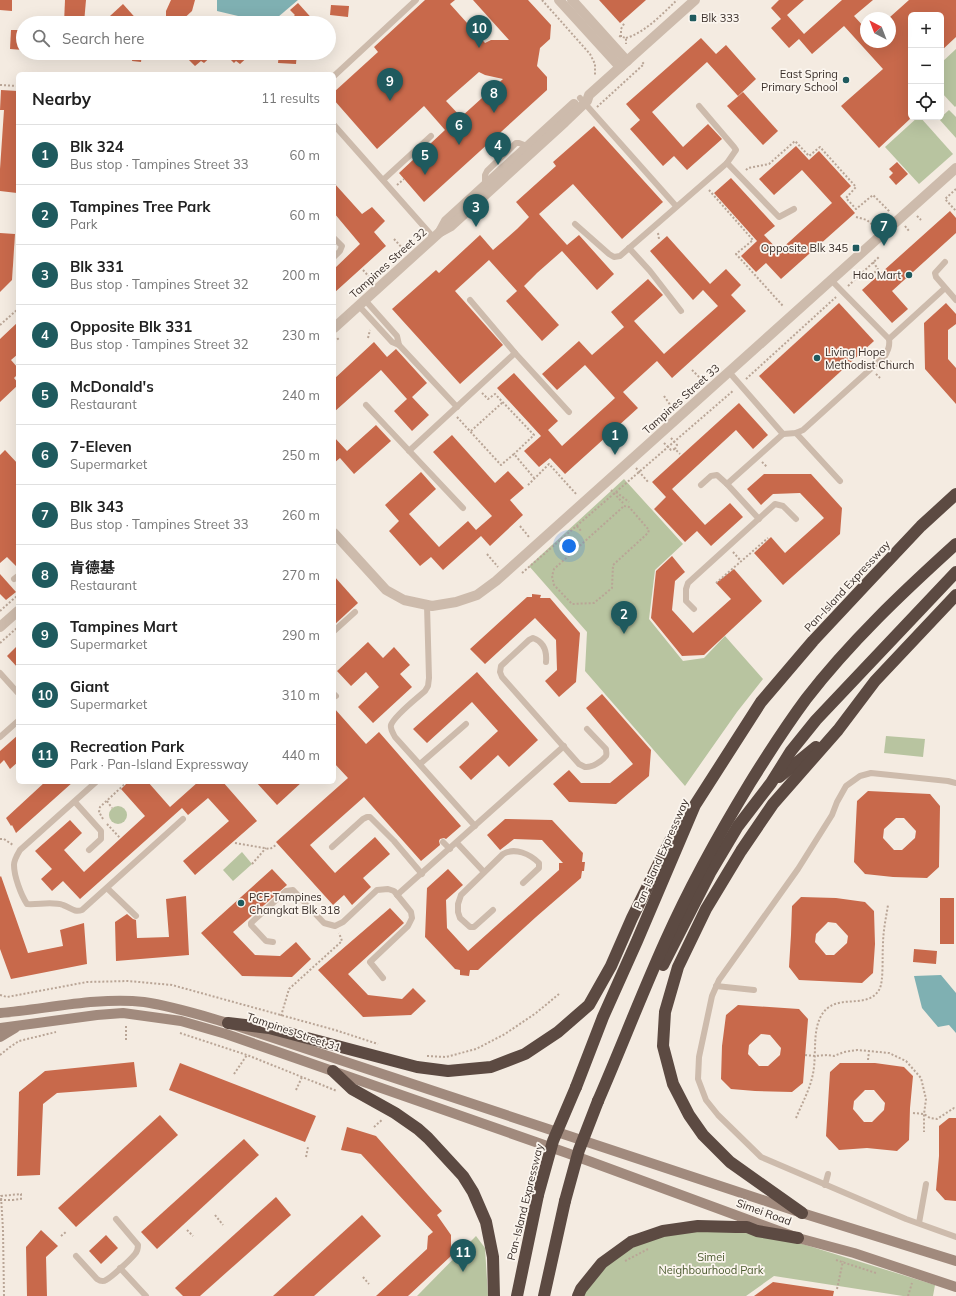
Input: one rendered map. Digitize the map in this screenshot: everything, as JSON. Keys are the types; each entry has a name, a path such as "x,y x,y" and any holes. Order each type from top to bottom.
{"highway":[{"name":"Pan-Island Expressway","path":"517,1296 538,1195 553,1141 603,1017 695,805 761,702 813,641 871,579 921,526 956,494"},
{"path":"544,1296 565,1201 579,1150 666,940 700,869 738,803 782,733 806,699 876,620 956,544"},
{"path":"630,1026 710,873 738,826 770,783 791,751 816,720 956,572"},
{"path":"802,1213 730,1162 703,1135 689,1115 673,1084 663,1046 665,1012 678,966 706,910 741,851 773,804 838,730 875,681 956,595"},
{"path":"770,783 838,730"},
{"path":"228,1023 269,1028 417,1067 448,1072 491,1067 525,1054 558,1032 589,1005 611,966 632,918 671,839 695,805"},
{"path":"333,1071 352,1089 395,1113 418,1129 463,1176 473,1192 486,1222 493,1257 494,1296"},
{"path":"578,1296 581,1289 602,1263 631,1242 664,1231 698,1226 747,1227 756,1231 798,1238"}],"main road":[{"name":"Tampines Street 31","path":"0,1013 102,1001 145,1002 183,1010 228,1023 573,1137"},
{"path":"0,1007 14,1012"},
{"path":"0,1028 124,1013 181,1021 226,1034 333,1071"},
{"path":"0,1037 19,1026"},
{"name":"Simei Road","path":"333,1071 567,1153 798,1238 854,1252 956,1287"},
{"name":"Simei Road","path":"573,1137 802,1213 956,1261"}],"street":[{"path":"559,0 623,64"},
{"path":"572,0 623,64"},
{"path":"623,64 695,0"},
{"name":"Tampines Street 32","path":"437,235 446,221 527,146 585,99 623,64"},
{"name":"Tampines Street 32","path":"336,326 437,235 451,226 565,122 585,99"},
{"name":"Tampines Street 33","path":"336,535 386,590 404,600 432,606 456,602 477,595 496,581 554,530 956,168"},
{"path":"0,627 16,613"}],"lane":[{"path":"336,74 416,0"},
{"path":"585,99 676,206"},
{"path":"575,224 609,254 614,257 620,256 702,183 727,163 736,150 699,106"},
{"path":"336,127 383,180 437,235"},
{"path":"383,180 431,136"},
{"path":"727,163 780,218 794,209"},
{"path":"336,240 342,246 336,255"},
{"path":"629,248 650,271 681,310"},
{"path":"945,262 935,273 936,277 956,300"},
{"path":"727,484 783,434 796,433 803,430 885,356 890,344 889,339 832,280"},
{"path":"889,339 946,288"},
{"path":"470,300 515,353 569,412"},
{"path":"362,303 397,336 399,344 454,409"},
{"path":"409,451 515,353"},
{"path":"729,372 783,434"},
{"path":"366,405 463,508"},
{"path":"796,433 840,481"},
{"path":"701,485 711,476 717,475 759,519"},
{"path":"694,609 686,601 686,586 688,583 775,504 783,506 796,519"},
{"path":"427,605 428,686 425,691 395,718 391,726 392,731 395,737 475,826"},
{"path":"336,629 355,612"},
{"path":"546,662 546,654 542,643 533,638 500,666 500,672 502,677 579,764 590,767 606,755 606,749 587,729"},
{"path":"0,673 16,691"},
{"path":"0,737 16,723"},
{"path":"420,764 466,724"},
{"path":"397,895 564,746"},
{"path":"956,783 871,773 860,776 846,786 837,802 832,816 798,869 719,980 712,996 699,1057 698,1079 706,1100 718,1115 761,1157 919,1224 956,1237"},
{"path":"94,784 20,850 16,857 14,866 18,885 27,904 57,904 64,905 76,911 82,910 182,819"},
{"path":"75,802 101,831 101,839 89,850"},
{"path":"332,847 363,820 370,817 394,841 422,874"},
{"path":"443,842 450,849"},
{"path":"457,843 484,872"},
{"path":"493,910 472,928 460,918 458,904 461,895 506,853 520,852 528,854 539,862 539,868 523,882"},
{"path":"107,888 136,916"},
{"path":"273,942 266,941 251,925 251,923 286,891 293,890 324,923 335,926 343,922 377,890 388,888 394,891 412,912 412,918 408,926 370,962 383,978"},
{"path":"716,986 754,990"},
{"path":"825,1185 828,1174"},
{"path":"919,1224 926,1184"},
{"path":"76,1256 96,1280 107,1280 120,1268 136,1253 138,1245 116,1219"},
{"path":"120,1268 146,1296"}],"path":[{"path":"542,0 590,54 596,67 594,79"},
{"path":"626,38 634,36 644,29 677,0"},
{"path":"621,38 621,28 625,22"},
{"path":"0,85 16,86"},
{"path":"740,176 748,168 769,164 795,141 808,156 820,147 856,187 846,198 856,209 873,195 890,212"},
{"path":"702,183 753,240 736,254 783,306"},
{"path":"956,189 946,199 956,211"},
{"path":"856,217 867,220 883,234"},
{"path":"394,239 404,250"},
{"path":"517,577 740,385 879,257"},
{"path":"873,262 878,268 875,272 877,275"},
{"path":"363,270 378,287"},
{"path":"0,325 16,311"},
{"path":"692,370 711,389"},
{"path":"454,409 501,465 534,435 495,394 488,399 477,388"},
{"path":"664,396 673,409"},
{"path":"471,431 503,402"},
{"path":"661,433 677,445 676,449 680,454"},
{"path":"661,433 668,447 671,450 676,449"},
{"path":"514,454 530,472 534,479"},
{"path":"630,461 649,483"},
{"path":"528,484 549,464 579,497"},
{"path":"605,483 623,503"},
{"path":"615,493 629,502"},
{"path":"624,506 629,507 649,530 648,533 613,565 612,588 594,603 572,604 552,581 554,570 573,551 624,506"},
{"path":"520,526 531,539"},
{"path":"576,526 581,531"},
{"path":"554,530 573,551"},
{"path":"716,583 768,538"},
{"path":"487,554 499,568 494,572"},
{"path":"0,611 16,597"},
{"path":"0,643 16,629"},
{"path":"120,838 100,816 99,812 100,807 125,784"},
{"path":"106,801 112,808"},
{"path":"108,824 111,821"},
{"path":"0,839 4,839 20,850"},
{"path":"235,843 270,849 276,845"},
{"path":"252,864 266,848"},
{"path":"796,1118 810,1088 814,1067 816,1034 822,1014 830,1005 842,1001 854,1002 864,1000 875,995 880,989 882,979 885,920 888,906"},
{"path":"281,1016 289,989 342,942 335,926"},
{"path":"0,995 7,997 87,982 128,981 172,985 378,1044"},
{"path":"427,1056 446,1057 476,1049 505,1034 536,1014 559,994"},
{"path":"126,1024 126,1040"},
{"path":"0,1055 19,1041 59,1031"},
{"path":"178,1032 247,1055 343,1093"},
{"path":"805,1055 834,1056 844,1052 857,1050 889,1052 906,1061 921,1078 926,1099 924,1132"},
{"path":"868,1060 869,1051"},
{"path":"234,1074 247,1055"},
{"path":"296,1090 302,1077"},
{"path":"913,1113 924,1114 930,1118 937,1119 956,1108"},
{"path":"374,1126 387,1116"},
{"path":"306,1157 308,1147"},
{"path":"0,1200 13,1200 21,1199 21,1194 0,1196 3,1238 4,1296"},
{"path":"214,1215 223,1225"},
{"path":"187,1230 193,1236"},
{"path":"61,1236 67,1231"},
{"path":"623,1263 653,1247"},
{"path":"835,1260 877,1273"},
{"path":"837,1289 841,1268"},
{"path":"363,1277 369,1284"},
{"path":"908,1296 912,1283"}],"green space":[{"path":"956,49 955,107 944,95 944,60"},
{"path":"949,110 956,117 956,138 940,120 944,120 944,114"},
{"path":"915,120 923,120 953,154 919,184 885,147"},
{"path":"624,479 683,544 655,570 649,619 683,661 704,658 725,636 763,679 737,712 685,786 585,671 587,632 529,566"},
{"path":"886,736 925,739 923,757 884,753"},
{"path":"118,806 124,809 127,815 124,821 118,824 112,821 109,815 112,809"},
{"path":"242,852 252,864 233,881 223,870"},
{"name":"Simei Neighbourhood Park","path":"699,1230 735,1231 796,1242 935,1285 933,1296 903,1296 774,1276 746,1296 582,1296 605,1266 633,1245 665,1235"},
{"path":"476,1236 485,1248 488,1296 417,1296"}],"water":[{"path":"217,0 298,0 279,16 238,16 217,11"},
{"path":"941,975 956,993 956,1033 949,1025 938,1027 922,1008 914,976"}],"building":[{"path":"0,0 12,0 12,11 0,10"},
{"path":"65,0 86,0 85,16 64,16"},
{"path":"171,0 195,0 192,11 187,16 166,16 166,11"},
{"path":"425,0 455,0 450,4 485,43 491,40 509,40 473,0 528,0 551,25 550,39 540,48 537,66 547,77 547,90 424,202 399,173 445,130 424,106 377,149 336,102 336,90 378,52 374,47","holes":["479,72 503,79 461,117 446,101"]},
{"path":"599,0 646,0 620,23"},
{"path":"779,0 804,0 787,15 804,34 842,0 873,0 854,16 860,22 860,44 844,26 812,54 799,39 789,48 771,28 781,19 771,8"},
{"path":"909,0 956,0 956,37 944,48 944,12 908,12 909,120 879,148 841,106 883,69 864,48 896,48 896,12"},
{"path":"298,3 310,16 294,16 295,15 290,10"},
{"path":"123,4 134,16 110,16"},
{"path":"331,5 349,6 348,17 330,15"},
{"path":"11,30 16,30 16,49 10,49"},
{"path":"701,38 716,54 726,45 756,79 738,96 707,62 652,112 683,147 708,124 722,139 687,170 674,156 663,166 630,129 640,120 626,104"},
{"path":"132,60 141,60 141,62"},
{"path":"189,60 207,60 204,63 201,61 195,66"},
{"path":"231,60 244,60 240,64 236,61 234,63"},
{"path":"278,60 296,60 296,64 278,63"},
{"path":"1,90 16,91 16,193 0,191 4,110 0,110"},
{"path":"743,92 778,131 763,145 727,106"},
{"path":"594,126 663,202 622,239 573,184 539,214 567,245 579,235 614,274 597,290 562,251 537,273 524,286 559,325 542,341 506,301 517,291 489,260 455,291 503,345 460,384 392,309 436,270 439,273 480,235 493,250 517,229 529,217 516,202 556,166 553,162"},
{"path":"796,146 809,160 819,151 851,186 840,196 855,213 781,279 766,263 756,272 741,256 757,241 714,193 731,178 775,226 764,235 779,251 832,203 802,170 774,195 759,179"},
{"path":"897,162 908,174 896,185 889,177 893,173 889,169"},
{"path":"336,185 362,214 372,207 385,221 374,232 386,246 336,291 336,267 360,244 336,215"},
{"path":"950,211 956,218 956,233 892,291 908,309 892,323 862,290"},
{"path":"0,233 15,234 12,280 0,292"},
{"path":"667,236 710,284 726,269 741,285 731,295 746,311 672,378 657,361 623,392 638,408 565,474 550,458 539,467 524,451 541,436 497,388 514,373 558,421 548,430 562,446 615,398 585,365 557,390 542,374 579,341 592,355 624,327 611,312 648,279 663,295 634,321 664,354 718,306 703,290 693,300 650,251"},
{"name":"Living Hope Methodist Church","path":"839,303 874,341 794,414 759,376"},
{"path":"946,303 956,314 956,324 948,330 948,359 956,368 956,404 925,369 924,323"},
{"path":"16,324 16,356 11,360 16,366 16,376 14,378 16,380 16,387 0,402 0,339"},
{"path":"374,342 387,357 396,349 427,383 412,397 429,415 412,431 394,411 407,399 381,370 336,410 336,377"},
{"path":"739,403 768,435 753,449 736,430 672,489 705,525 730,503 743,517 711,546 697,531 685,542 654,509 666,497 652,482"},
{"path":"376,425 391,441 354,474 340,458 336,461 336,439 347,451"},
{"path":"452,435 495,483 508,471 524,488 510,500 523,515 490,546 481,536 443,570 431,557 420,566 389,531 399,521 385,505 421,472 436,489 409,514 439,547 468,521 476,530 492,516 433,452"},
{"path":"5,450 16,462 16,566 7,557 0,563 0,455"},
{"path":"764,474 811,474 842,508 840,534 783,585 754,553 771,537 785,553 824,518 800,493 773,494 761,505 747,489"},
{"path":"672,556 685,572 675,581 672,610 693,633 731,599 716,583 734,569 762,601 704,655 682,656 651,618 656,571"},
{"path":"0,574 16,592 6,600 0,594"},
{"path":"336,578 358,603 336,623"},
{"path":"532,594 541,595 540,598 550,598 580,633 576,682 559,697 545,681 557,670 556,640 535,618 485,664 470,649 527,597 532,597"},
{"path":"368,642 383,658 394,647 410,665 400,674 412,687 373,723 358,707 379,687 366,672 351,686 337,671"},
{"path":"16,647 16,666 7,656"},
{"path":"477,672 538,740 509,767 498,755 471,780 459,767 498,731 472,702 427,743 413,729"},
{"path":"602,694 651,750 649,776 616,804 569,802 553,784 569,770 581,783 610,783 633,764 586,708"},
{"path":"336,710 366,744 379,732 461,826 446,839 440,839 440,845 421,861 364,797 310,845 335,873 375,837 390,854 363,878 371,887 352,905 344,895 333,905 276,842 348,778 336,765"},
{"path":"16,737 16,764 10,769 4,760 0,764 0,751"},
{"path":"43,784 71,784 16,833 6,818"},
{"path":"126,784 150,784 170,807 196,784 225,784 257,821 195,875 183,861 229,821 208,798 188,815 182,808 80,899 63,881 52,891 41,879 52,869 35,851 70,820 82,833 64,850 84,872 145,816 121,789"},
{"path":"258,784 300,784 277,805"},
{"path":"868,791 930,794 940,806 939,867 927,878 865,874 854,862 857,801","holes":["896,818 904,818 916,831 915,838 902,850 894,850 883,838 884,829"]},
{"path":"505,819 552,820 583,853 582,862 585,862 584,871 582,871 581,878 478,970 470,970 469,976 460,975 460,970 455,969 425,937 427,888 448,869 463,885 446,900 447,928 468,951 559,870 559,863 563,863 542,840 514,839 500,850 487,835"},
{"path":"272,869 287,885 233,932 255,955 280,956 296,942 311,959 292,977 242,976 201,933"},
{"path":"1,876 28,953 63,946 60,930 84,923 87,964 11,979 0,949"},
{"path":"186,896 189,955 116,961 115,922 127,914 136,920 137,938 169,937 166,899"},
{"path":"801,897 836,898 865,902 874,911 875,944 873,973 862,983 799,980 789,967 792,906","holes":["828,922 836,923 848,936 847,943 834,955 826,955 815,942 816,934"]},
{"path":"940,898 954,898 954,944 940,944"},
{"path":"390,908 404,923 348,974 368,995 402,999 413,988 426,1001 411,1015 363,1017 318,970"},
{"path":"914,949 937,951 936,964 913,962"},
{"path":"738,1005 799,1009 808,1019 803,1083 792,1092 731,1089 721,1079 722,1046 726,1015","holes":["761,1034 770,1035 781,1048 780,1055 768,1066 759,1066 748,1054 749,1045"]},
{"path":"134,1062 137,1087 57,1093 43,1104 40,1175 17,1176 19,1092 45,1071"},
{"path":"180,1063 316,1116 305,1142 169,1090"},
{"path":"840,1063 875,1063 904,1067 913,1076 909,1140 897,1151 867,1148 839,1150 826,1136 830,1072","holes":["865,1090 874,1090 885,1103 884,1110 872,1122 864,1122 853,1109 854,1101"]},
{"path":"160,1115 178,1135 76,1227 58,1208"},
{"path":"949,1118 956,1118 956,1201 945,1200 936,1190 939,1156 939,1126"},
{"path":"347,1127 376,1136 442,1211 437,1215 451,1235 451,1256 408,1296 376,1296 427,1249 428,1236 433,1232 361,1154 341,1150"},
{"path":"244,1139 259,1155 157,1249 141,1232"},
{"path":"276,1197 291,1215 200,1296 183,1296 175,1288"},
{"path":"362,1215 381,1236 314,1296 273,1296"},
{"path":"41,1230 58,1246 46,1257 47,1296 27,1296 26,1247"},
{"path":"106,1235 118,1248 101,1264 89,1251"},
{"path":"773,1282 834,1291 833,1296 754,1296"}],"place":[{"name":"Blk 333","path":"693,18"},
{"name":"Giant","path":"479,48"},
{"name":"East Spring Primary School","path":"846,80"},
{"name":"Tampines Mart","path":"390,101"},
{"name":"肯德基","path":"494,113"},
{"name":"7-Eleven","path":"459,145"},
{"name":"Opposite Blk 331","path":"498,165"},
{"name":"McDonald's","path":"425,175"},
{"name":"Blk 331","path":"476,227"},
{"name":"Blk 343","path":"884,246"},
{"name":"Opposite Blk 345","path":"856,248"},
{"name":"Hao Mart","path":"909,275"},
{"name":"Living Hope Methodist Church","path":"817,358"},
{"name":"Blk 324","path":"615,455"},
{"name":"Tampines Tree Park","path":"624,634"},
{"name":"PCF Tampines Changkat Blk 318","path":"241,903"},
{"name":"Recreation Park","path":"463,1272"}]}
